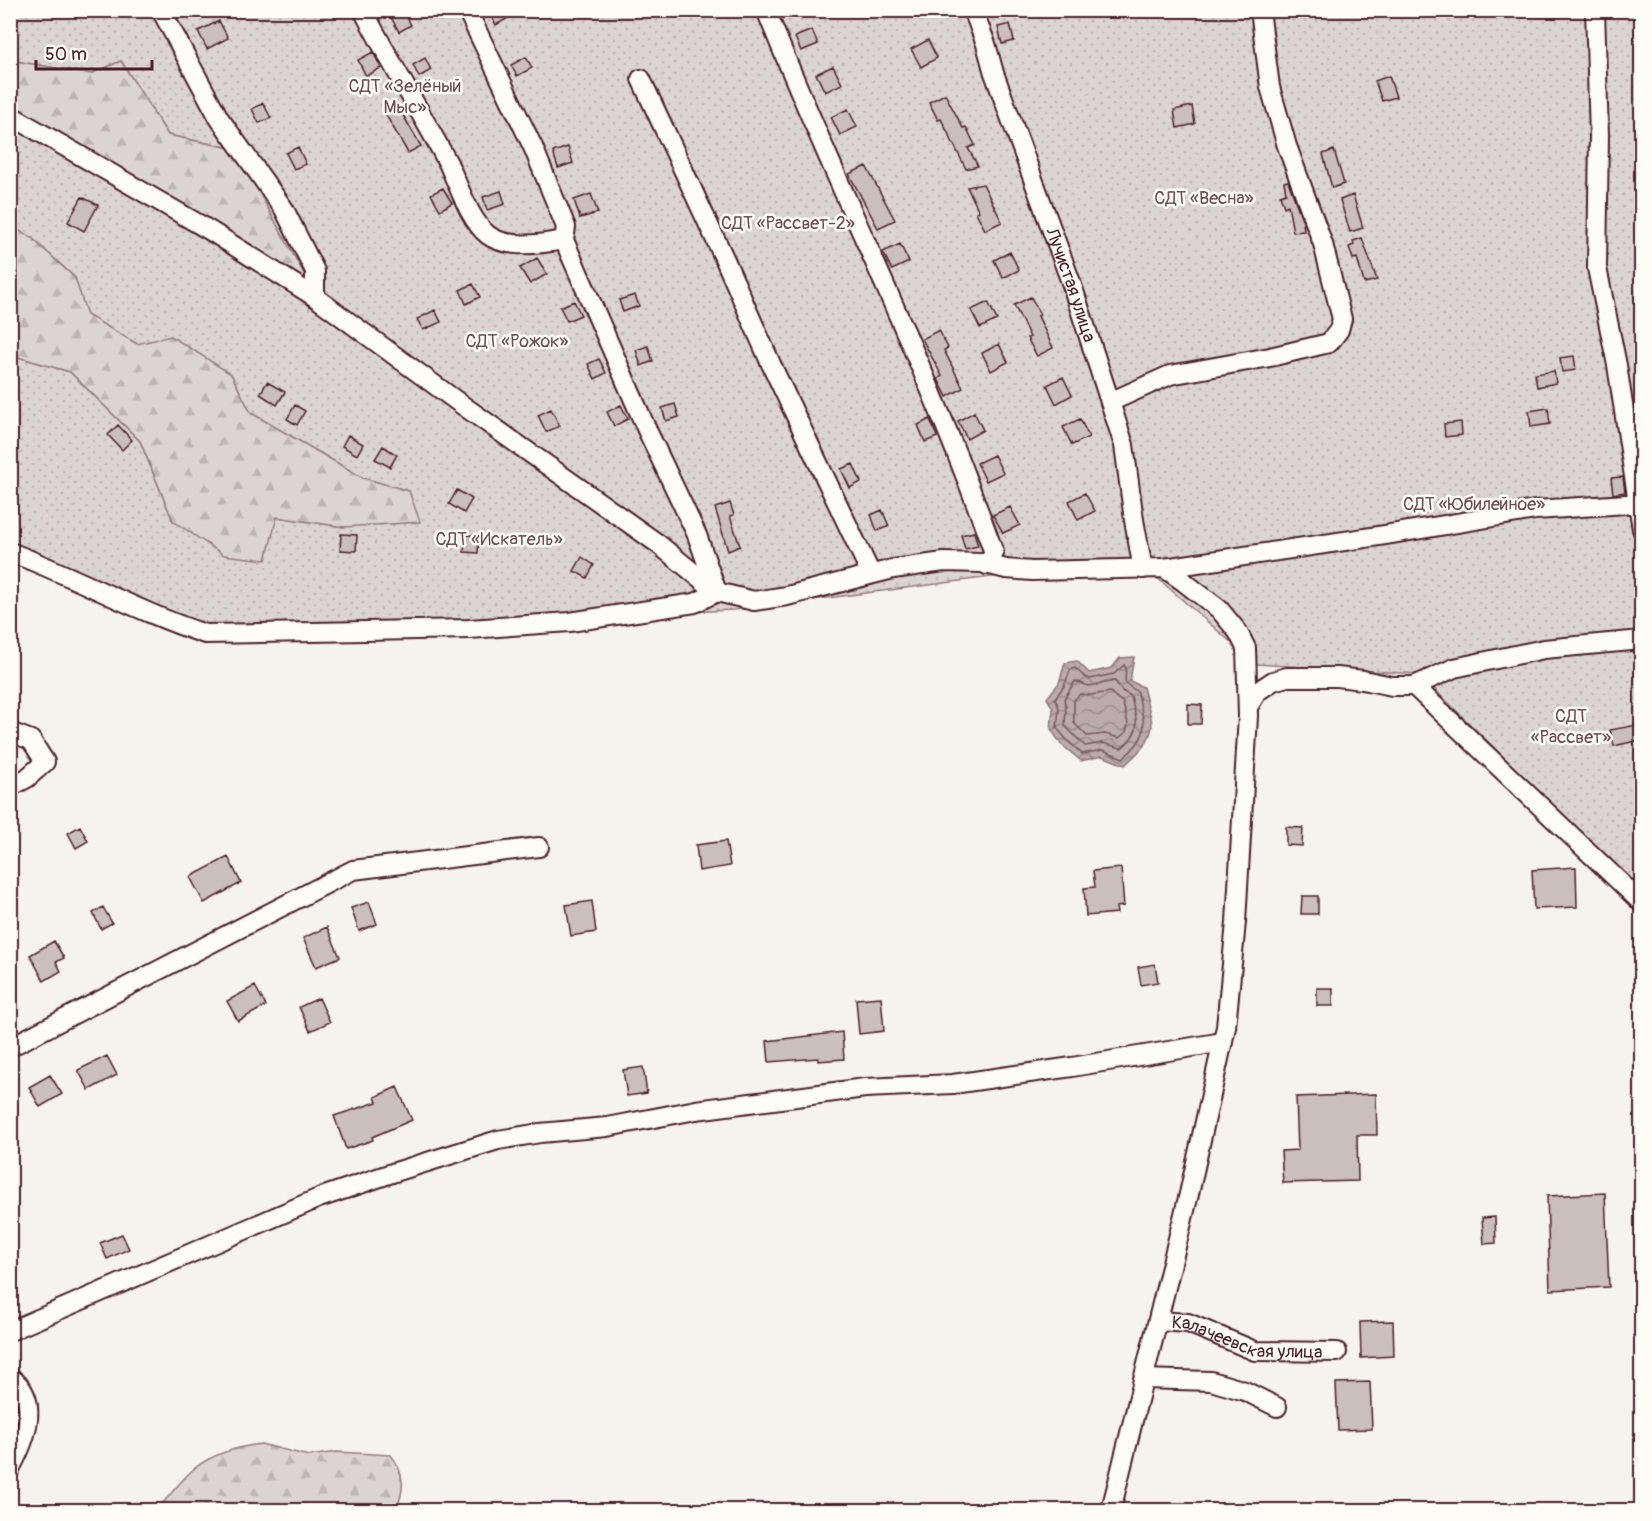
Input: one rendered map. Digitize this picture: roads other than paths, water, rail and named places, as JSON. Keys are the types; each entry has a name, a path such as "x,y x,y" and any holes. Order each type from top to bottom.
{"street":[{"path":"161,10 219,118 284,209 315,271 315,297"},
{"path":"363,10 447,163 478,225 489,236 512,244 564,240"},
{"path":"467,10 533,147 566,227 564,240 647,430 697,535 717,592"},
{"path":"766,10 793,78 924,373 976,502 994,553 987,565"},
{"name":"Лучистая улица","path":"973,10 1072,285 1124,445 1143,569"},
{"path":"1110,402 1170,375 1270,357 1329,343 1339,330 1342,319 1323,244 1287,146 1270,87 1260,10"},
{"path":"1595,10 1599,136 1597,268 1617,365 1641,529"},
{"path":"641,79 722,251 771,364 871,574"},
{"path":"10,115 209,230 315,297 657,543 717,592 754,601 787,596 893,569 944,562 1032,571 1164,568 1535,510 1639,503"},
{"path":"10,552 50,567 167,621 205,634 470,629 570,622 695,603 717,592"},
{"path":"1111,1510 1223,1042 1236,922 1248,707 1246,648 1238,632 1218,609 1164,568"},
{"path":"1248,707 1258,691 1272,681 1287,677 1337,678 1392,686 1414,686 1454,668 1544,650 1641,640"},
{"path":"1414,686 1641,903"},
{"path":"10,732 31,740 45,762 27,778 10,787"},
{"path":"10,1047 353,870 539,847"},
{"path":"10,1330 319,1198 498,1140 540,1133 608,1127 696,1110 865,1088 953,1084 1223,1042"},
{"name":"Калачеевская улица","path":"1158,1321 1188,1323 1255,1352 1337,1352"},
{"path":"10,1377 25,1391 30,1411 26,1430 10,1469"},
{"path":"1143,1379 1211,1381 1245,1390 1277,1407"}],"water":[{"path":"1134,657 1130,681 1143,687 1152,721 1149,737 1142,748 1125,765 1102,756 1081,761 1061,744 1051,729 1053,708 1047,698 1059,683 1065,663 1077,661 1089,673 1112,668 1120,658"}],"park label":[{"name":"СДТ «Зелёный Мыс»","path":"405,96"},
{"name":"СДТ «Весна»","path":"1204,198"},
{"name":"СДТ «Рассвет-2»","path":"788,223"},
{"name":"СДТ «Рожок»","path":"517,341"},
{"name":"СДТ «Юбилейное»","path":"1474,504"},
{"name":"СДТ «Искатель»","path":"499,539"},
{"name":"СДТ «Рассвет»","path":"1571,726"}]}
